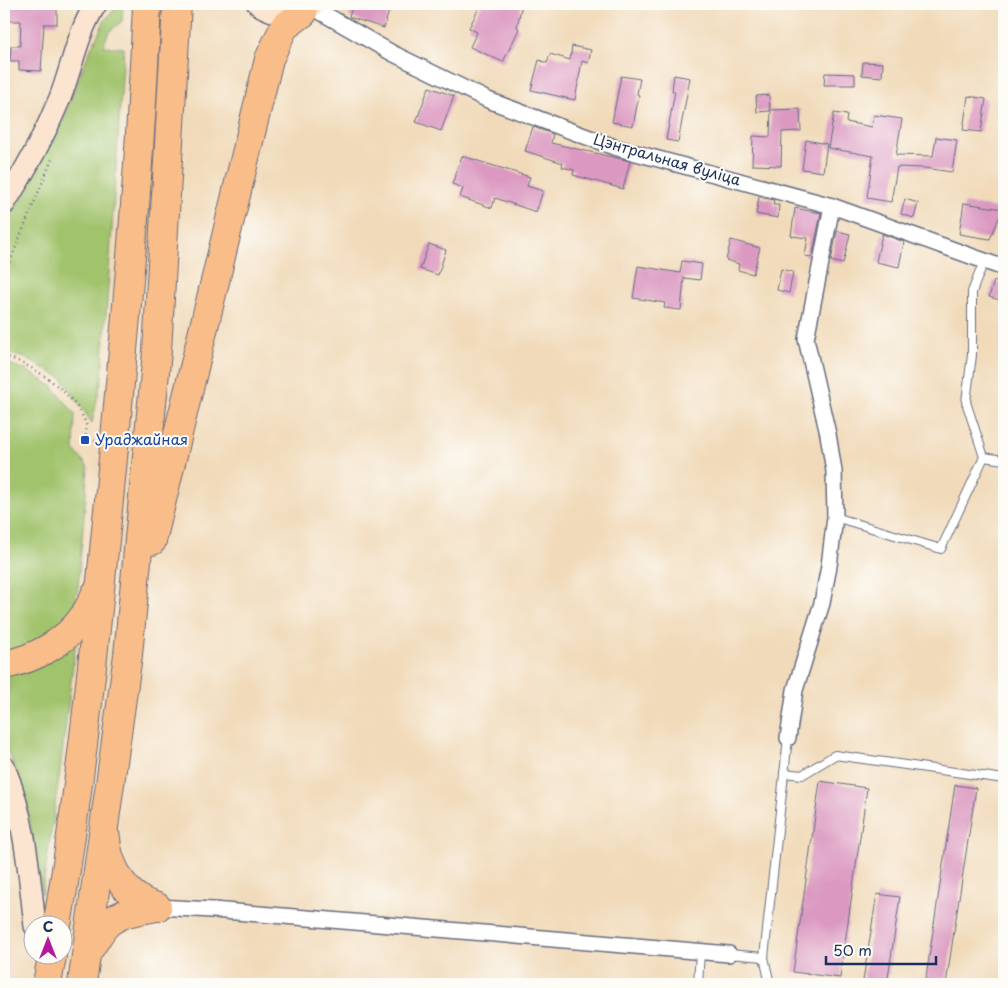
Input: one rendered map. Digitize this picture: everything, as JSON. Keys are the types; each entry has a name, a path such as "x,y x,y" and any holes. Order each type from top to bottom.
{"highway":[{"path":"59,916 72,839 126,323 147,4"},
{"path":"82,984 128,655 157,351 177,4"},
{"path":"128,655 151,547 269,59 284,27 309,8"},
{"path":"4,665 16,663 35,655 66,637 84,617 100,585"},
{"path":"105,821 106,843 111,860 119,876 128,890 140,900 156,907"},
{"path":"87,953 107,925 120,916 156,907"},
{"path":"48,984 51,966"}],"street":[{"path":"4,204 32,155 60,98 83,31 96,4"},
{"path":"258,4 277,13 309,8"},
{"name":"Цэнтральная вуліца","path":"309,8 392,53 488,100 614,147 832,206 1004,268"},
{"path":"788,738 795,690 822,603 835,517 834,471 828,434 806,339 832,206"},
{"path":"4,770 18,810 26,849 34,916"},
{"path":"156,907 213,910 728,954"},
{"path":"40,966 42,984"}],"lane":[{"path":"835,517 941,549 984,457 966,402 972,354 972,292 984,261"},
{"path":"984,457 1004,460"},
{"path":"774,984 769,980 764,957 788,738"},
{"path":"784,773 802,775 836,755 1004,779"},
{"path":"698,984 700,952"},
{"path":"728,954 764,957"}],"path":[{"path":"4,356 36,370 58,387 80,413 87,426 85,440 114,442"}],"shaded area":[{"path":"4,885 11,984 4,984"}],"green space":[{"path":"123,4 122,21 109,32 103,46 124,48 102,377 92,423 62,378 25,358 4,352 4,224 22,198 63,120 87,57 105,20 116,8"},
{"path":"4,362 26,370 52,386 75,414 74,450 88,467 78,587 74,607 53,630 26,649 4,652"},
{"path":"76,640 60,771 42,894 25,795 4,741 4,704 9,692 9,673"}],"building":[{"path":"8,4 57,4 57,24 44,24 41,71 19,70 19,61 10,61 11,46 20,46 21,21 7,21"},
{"path":"353,4 391,4 384,28 349,17"},
{"path":"481,4 522,4 517,27 519,29 503,62 470,47 477,32 469,28"},
{"path":"572,46 591,50 588,63 582,61 575,100 531,90 539,60 547,63 550,54 570,60"},
{"path":"863,62 883,63 882,77 862,75"},
{"path":"825,73 855,74 855,85 824,85"},
{"path":"674,75 690,78 678,142 666,140 675,91 672,91"},
{"path":"621,76 640,79 633,126 612,122"},
{"path":"429,87 454,96 441,131 416,122"},
{"path":"769,95 770,111 757,112 756,96"},
{"path":"968,96 986,99 981,132 963,130"},
{"path":"800,109 801,131 782,132 781,166 752,165 753,136 770,137 771,110"},
{"path":"834,113 847,115 846,122 872,127 874,115 902,119 896,155 933,156 936,137 957,140 952,172 897,167 891,202 867,198 873,156 828,148"},
{"path":"533,127 553,134 551,143 630,161 623,189 573,175 574,170 562,167 563,163 525,151"},
{"path":"806,140 827,144 823,172 802,169"},
{"path":"462,156 530,177 527,186 543,191 536,212 495,198 492,208 460,197 463,188 452,184"},
{"path":"759,197 774,200 773,205 779,205 778,218 756,214"},
{"path":"905,199 918,203 914,218 901,214"},
{"path":"964,203 1003,209 990,239 959,234"},
{"path":"795,208 821,213 812,257 805,256 808,238 791,236"},
{"path":"837,231 850,234 843,264 831,261"},
{"path":"882,234 904,242 899,267 876,262"},
{"path":"731,240 760,248 753,274 738,270 739,264 726,260"},
{"path":"429,244 446,250 438,275 420,269"},
{"path":"682,261 702,264 700,280 684,278 681,310 664,308 665,303 633,298 638,266 680,273"},
{"path":"781,269 793,272 789,293 777,290"},
{"path":"994,281 1004,284 1004,301 989,297"},
{"path":"820,781 867,788 840,978 793,972"},
{"path":"955,785 976,788 946,984 925,984"},
{"path":"877,894 900,897 887,984 863,981"}],"place":[{"name":"Ураджайная","path":"85,440"}]}
